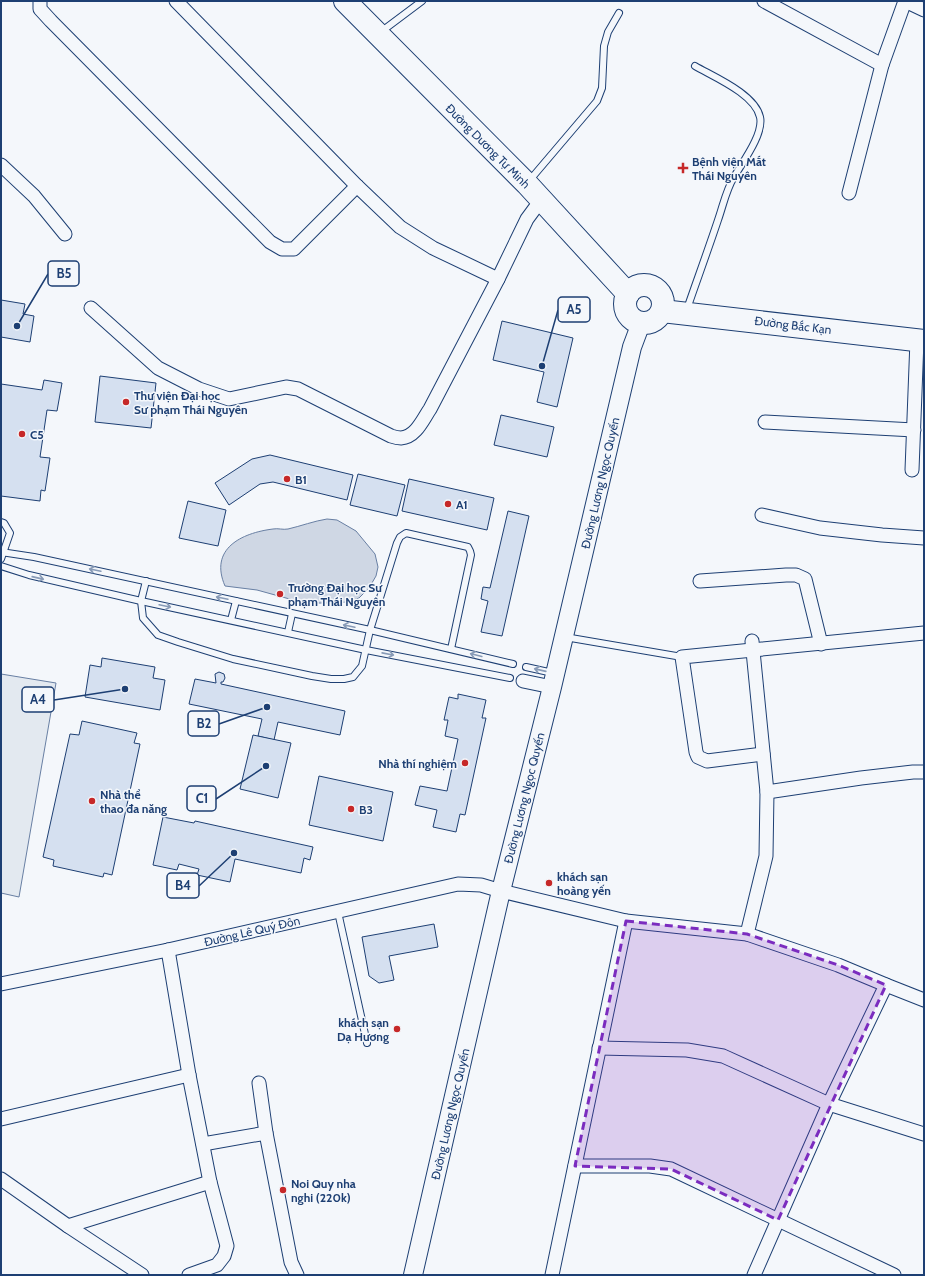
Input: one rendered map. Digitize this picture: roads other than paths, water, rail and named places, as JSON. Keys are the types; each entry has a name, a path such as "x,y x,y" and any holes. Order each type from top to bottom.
{"highway":[{"name":"Đường Dương Tự Minh","path":"345,1 526,184 628,294"},
{"path":"643,285 652,287 660,293 663,302 662,311 657,318 649,322 641,323 632,319 627,312 625,303 628,294 634,287 643,285"},
{"name":"Đường Bắc Kạn","path":"662,311 921,341"}],"main road":[{"name":"Đường Lương Ngọc Quyến","path":"413,1275 501,891 564,636 632,348 641,323"}],"street":[{"path":"40,1 40,9 51,21 270,242 282,249 294,249 357,186"},
{"path":"176,1 357,186 400,227 433,248 498,279"},
{"path":"764,1 882,65"},
{"path":"849,193 882,65 905,1 924,10"},
{"path":"1,165 34,196 65,234"},
{"path":"91,308 158,368 199,389 229,398 286,387 298,388 391,436 401,438 411,435 418,428 498,279 527,219 541,200"},
{"path":"912,470 921,341"},
{"path":"765,422 914,430"},
{"path":"762,515 820,528 924,538"},
{"path":"700,581 786,575 796,575 805,579 821,644"},
{"path":"764,754 707,761 698,757 682,657 752,646 821,644 924,634"},
{"path":"747,934 766,856 767,792 752,646"},
{"path":"517,680 553,680"},
{"path":"767,792 861,778 924,772"},
{"name":"Đường Lê Quý Đôn","path":"1,984 168,950 458,884 481,885 626,921 747,934 838,965 924,1000"},
{"path":"552,1275 626,921"},
{"path":"168,950 189,1075 210,1182 227,1246 224,1256 217,1265 189,1275"},
{"path":"754,1275 829,1104 886,985"},
{"path":"599,1048 687,1050 723,1056 829,1104 924,1134"},
{"path":"1,1119 189,1075"},
{"path":"258,1083 291,1262 297,1275"},
{"path":"203,1144 266,1133"},
{"path":"575,1166 650,1166 671,1169 894,1275"},
{"path":"1,1179 142,1275"},
{"path":"68,1226 210,1182"}],"lane":[{"path":"377,35 422,1"},
{"path":"526,184 597,101 602,88 604,46 608,32 619,13"},
{"path":"686,313 732,180 757,136 760,127 760,117 748,98 695,66"},
{"path":"1,522 4,523 10,533 1,558"},
{"path":"146,582 141,601 143,618 158,635 225,656 324,678 344,679 353,677 362,666 370,630 400,537 406,533 434,539 468,547 471,555 451,649"},
{"path":"2,552 370,630 514,664"},
{"path":"1,566 29,576 141,601 366,650 517,680"},
{"path":"231,620 236,601"},
{"path":"288,632 292,614"},
{"path":"564,636 682,657"},
{"path":"526,667 553,680"},
{"path":"338,912 367,1043"}],"place":[{"name":"Bệnh viện Mắt Thái Nguyên","path":"683,168"},
{"name":"B5","path":"17,326"},
{"name":"A5","path":"542,366"},
{"name":"Thư viện Đại học Sư phạm Thái Nguyên","path":"126,402"},
{"name":"C5","path":"22,434"},
{"name":"B1","path":"287,479"},
{"name":"A1","path":"448,504"},
{"name":"Trường Đại học Sư phạm Thái Nguyên","path":"280,594"},
{"name":"A4","path":"125,689"},
{"name":"B2","path":"267,707"},
{"name":"Nhà thí nghiệm","path":"465,763"},
{"name":"C1","path":"266,766"},
{"name":"Nhà thể thao đa năng","path":"92,801"},
{"name":"B3","path":"351,809"},
{"name":"B4","path":"234,853"},
{"name":"khách sạn hoàng yến","path":"549,883"},
{"name":"khách sạn Dạ Hương","path":"397,1029"},
{"name":"Noi Quy nha nghi (220k)","path":"283,1190"}]}
